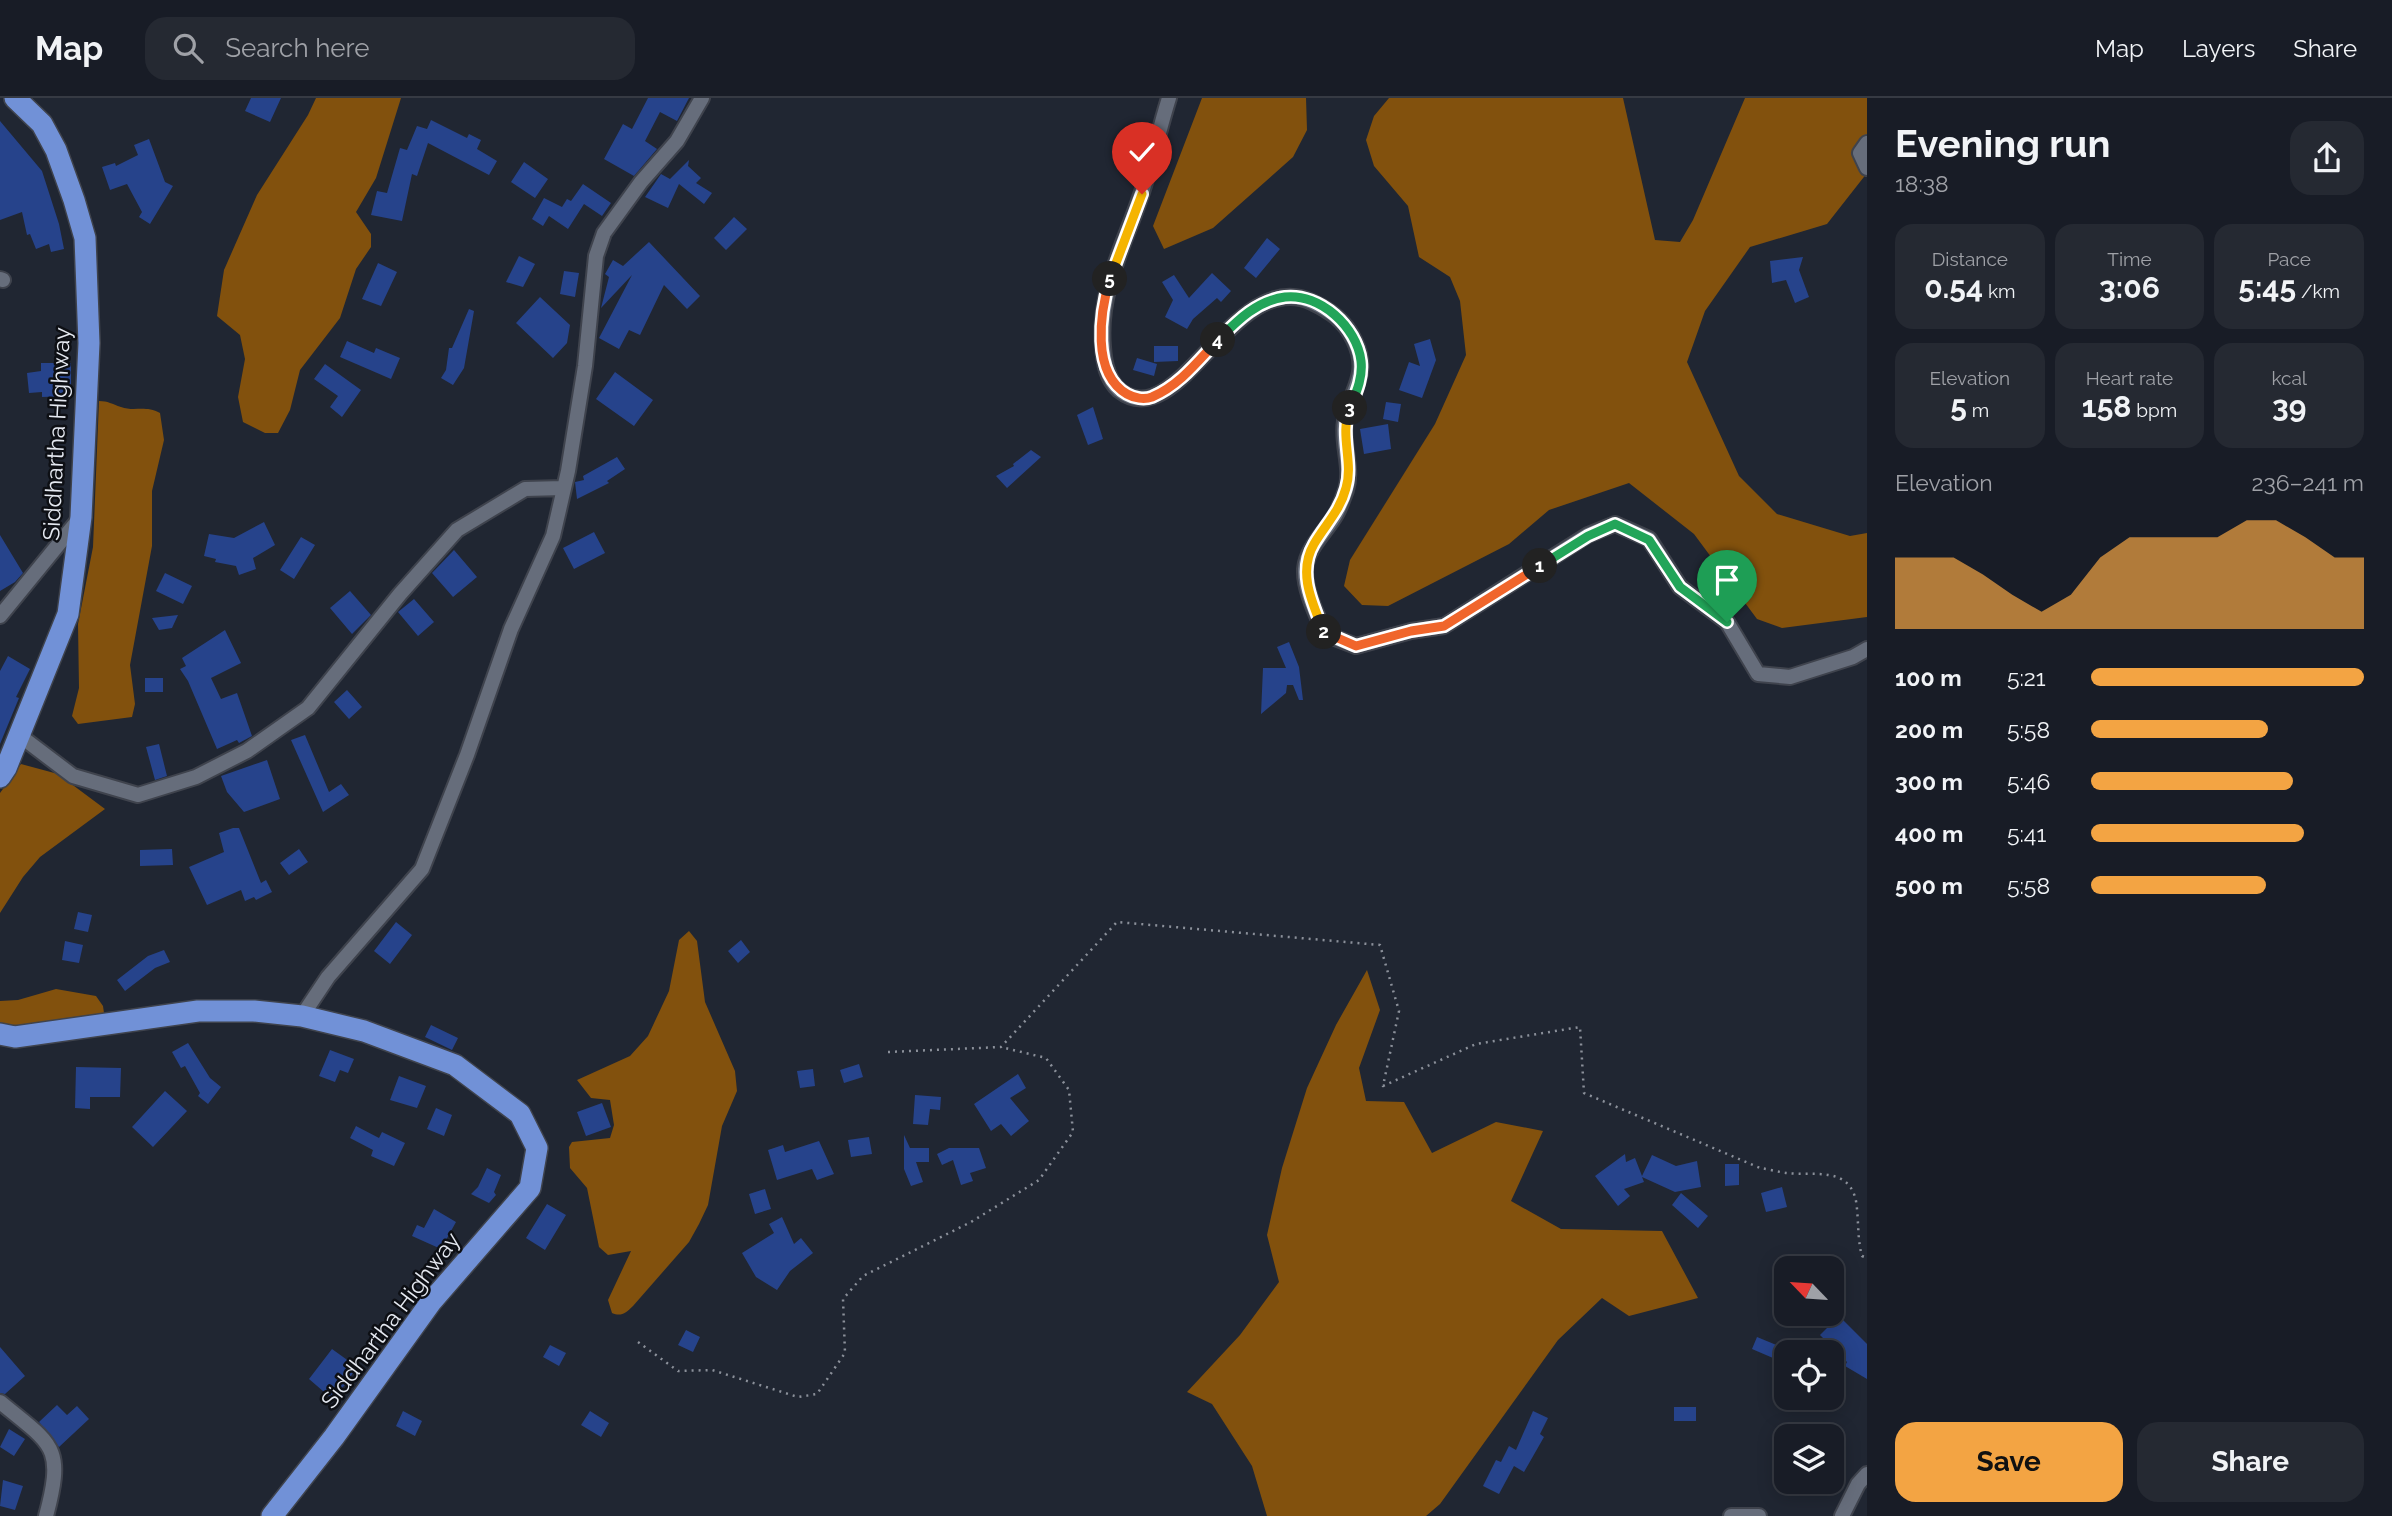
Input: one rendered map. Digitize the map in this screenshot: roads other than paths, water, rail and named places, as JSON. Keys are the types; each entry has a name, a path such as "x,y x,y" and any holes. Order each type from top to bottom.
{"highway":[{"name":"Siddhartha Highway","path":"0,777 46,674 68,614 81,517 89,343 85,238 55,150 42,124 15,98"},
{"name":"Siddhartha Highway","path":"0,1034 15,1037 198,1011 254,1011 302,1016 364,1031 455,1065 520,1114 537,1148 530,1188 430,1303 334,1437 272,1516"}],"street":[{"path":"302,1016 328,977 422,869 467,755 511,629 553,536 585,366 596,256 604,233 641,181 677,141 702,98"},
{"path":"1169,98 1142,194 1115,260 1104,298 1102,333 1104,358 1110,380 1134,398 1150,398 1173,385 1195,367 1241,316 1262,304 1284,297 1302,297 1339,317 1354,341 1361,361 1360,384 1345,420 1347,487 1336,515 1313,546 1305,569 1309,593 1325,634 1356,646 1411,631 1444,626 1588,536 1615,524 1649,540 1680,587 1727,622 1758,674 1790,677 1853,657 1867,649"},
{"path":"1867,143 1860,153 1867,168"},
{"path":"19,735 73,776 138,795 196,777 247,751 308,708 400,594 457,530 525,489 563,488"},
{"path":"0,616 81,517"},
{"path":"0,1402 46,1440 52,1450 53,1489 46,1516"},
{"path":"1842,1516 1858,1484 1867,1474"},
{"path":"1731,1516 1759,1516"}]}
